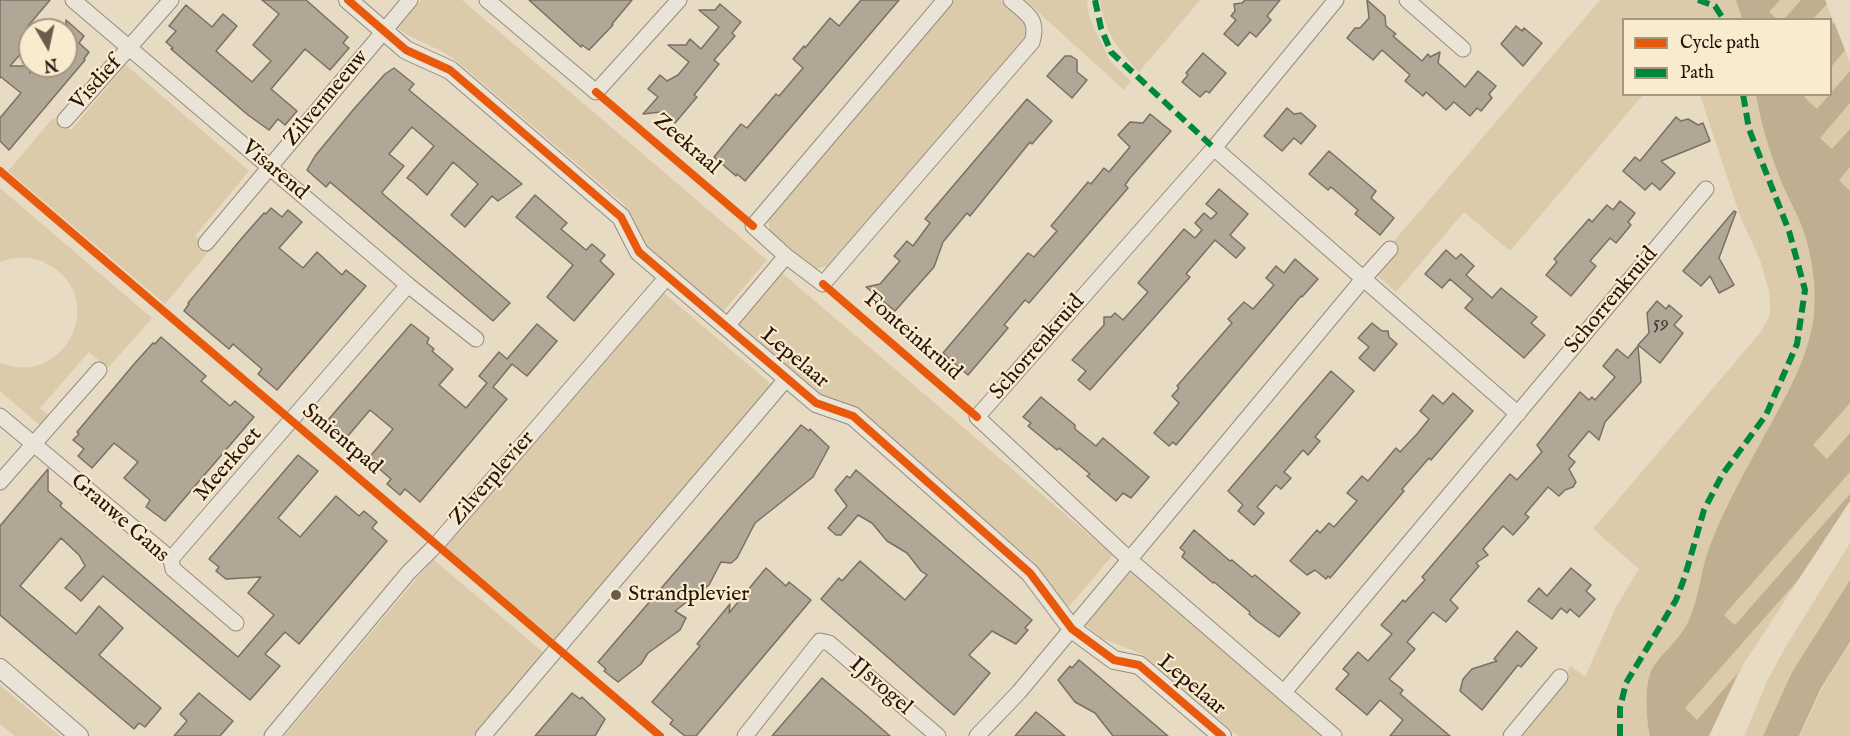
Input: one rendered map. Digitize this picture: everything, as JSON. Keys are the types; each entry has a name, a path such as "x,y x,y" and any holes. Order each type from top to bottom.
{"street":[{"name":"Visarend","path":"73,0 408,285 476,339"},
{"name":"Visdief","path":"65,120 171,0"},
{"name":"Lepelaar","path":"348,0 406,50 450,70 621,217 639,252 816,404 853,416 1030,573 1072,629 1114,660 1139,665 1222,736"},
{"path":"384,31 410,0"},
{"path":"487,0 596,92 679,0"},
{"path":"945,0 753,226 786,256 823,284 1032,42 1035,31 1032,19 1011,0"},
{"name":"Schorrenkruid","path":"1334,736 1130,560 977,417 1214,148 1336,0"},
{"path":"1407,0 1463,49"},
{"name":"Zilvermeeuw","path":"269,166 384,31"},
{"path":"1214,148 1518,414"},
{"path":"206,243 269,166"},
{"name":"Schorrenkruid","path":"1284,693 1706,189"},
{"path":"977,736 1019,692 1390,249"},
{"path":"727,326 786,256"},
{"name":"Zilverplevier","path":"272,736 408,573 444,536 668,277"},
{"name":"Meerkoet","path":"171,559 408,285"},
{"path":"0,482 99,370"},
{"path":"483,736 787,378"},
{"name":"Grauwe Gans","path":"0,416 171,559 173,569 236,623"},
{"name":"IJsvogel","path":"744,736 820,641 829,643 938,736"},
{"path":"0,668 79,736"},
{"path":"1511,736 1560,677"}],"shaded area":[{"path":"421,0 462,0 767,260 721,314 642,245 624,204 453,58 397,28"},
{"path":"954,0 1000,0 1026,23 1025,40 829,266 813,269 770,233 768,217"},
{"path":"1025,0 1087,0 1089,17 1110,61 1131,81 1124,90"},
{"path":"1100,0 1200,0 1139,72 1113,39 1105,21"},
{"path":"1600,0 1736,0 1742,18 1622,18 1622,96 1642,96 1510,251 1464,212 1396,292 1370,269"},
{"path":"1736,0 1780,0 1769,12 1776,18 1742,18"},
{"path":"1763,0 1825,0 1850,63 1850,226 1799,96 1832,96 1832,18 1771,18"},
{"path":"1801,0 1825,0 1827,4 1814,18 1785,18"},
{"path":"1834,22 1845,50 1832,66 1832,25"},
{"path":"126,65 249,171 195,236 211,249 165,304 8,171 53,118 71,130"},
{"path":"1850,71 1850,103 1820,138 1832,149 1850,129 1850,167 1839,180 1850,191 1850,403 1813,445 1827,459 1850,433 1850,472 1724,615 1735,625 1850,494 1850,501 1798,580 1685,708 1697,720 1738,673 1709,736 1650,736 1646,702 1649,675 1688,622 1714,534 1799,369 1813,321 1813,274 1806,238 1771,152 1756,96 1805,96 1817,109 1828,96 1832,96 1832,92"},
{"path":"1700,96 1756,96 1771,152 1809,250 1815,297 1810,337 1792,384 1714,534 1688,622 1649,675 1646,702 1650,736 1512,736 1571,666 1585,677 1616,607 1639,569 1593,529 1760,333 1770,315 1768,287 1760,260 1740,216"},
{"path":"0,188 152,318 108,368 89,352 40,408 49,416 42,427 0,391 0,363 23,368 44,363 60,352 71,336 77,317 76,298 67,280 43,262 25,258 0,262"},
{"path":"781,272 1113,555 1067,609 1046,585 1034,562 852,407 823,399 735,326"},
{"path":"664,293 771,384 556,641 444,547 659,295"},
{"path":"1850,391 1850,501 1743,665 1710,734 1675,701 1809,447"},
{"path":"1850,543 1850,580 1792,672 1763,736 1744,736 1768,679 1785,648"},
{"path":"433,559 544,653 473,736 284,736"},
{"path":"1126,566 1326,736 1238,736 1142,654 1101,638 1080,620"},
{"path":"1850,580 1850,642 1821,688 1799,736 1763,736 1792,672"},
{"path":"1850,643 1850,736 1800,736 1822,688"},
{"path":"0,685 60,736 15,736 0,724"}],"building":[{"path":"0,0 50,0 35,18 18,18 18,57 10,66 18,66 18,78 70,78 9,150 0,141 0,118 21,93 0,78"},
{"path":"262,0 306,0 348,37 343,43 349,48 330,70 305,49 271,89 297,111 285,125 278,119 269,130 248,115 171,49 173,48 166,42 176,31 169,26 186,5 212,27 223,14 237,26 216,51 252,82 271,61 253,45 279,14"},
{"path":"529,0 632,0 613,25 589,50 582,45 581,47"},
{"path":"861,0 899,0 745,181 737,174 736,176 714,157 741,124 747,128 776,94 779,96 803,68 793,59 830,18 839,26"},
{"path":"1245,0 1280,0 1267,16 1271,20 1256,37 1250,32 1238,46 1224,34 1236,20 1231,16 1235,11 1234,4"},
{"path":"1367,0 1385,16 1386,26 1396,34 1393,36 1422,61 1428,54 1430,57 1440,52 1438,63 1465,87 1478,71 1496,86 1489,94 1492,98 1481,111 1477,108 1470,116 1454,102 1446,110 1426,92 1423,96 1405,81 1410,75 1382,50 1373,60 1347,38 1355,28 1360,28 1369,18"},
{"path":"720,4 741,22 732,33 735,36 714,60 719,64 694,95 697,97 675,123 661,112 643,114 658,97 648,89 660,75 667,81 678,75 689,62 668,45 686,45 690,39 701,49 719,27 699,10 715,10"},
{"path":"1516,26 1522,31 1524,28 1542,43 1523,66 1501,44"},
{"path":"78,31 84,36 79,43 89,52 78,68"},
{"path":"1203,53 1226,73 1209,93 1206,91 1200,97 1182,82 1188,75 1186,73"},
{"path":"1065,56 1071,56 1077,60 1077,72 1087,80 1072,98 1047,76"},
{"path":"394,68 414,84 409,90 522,184 498,201 492,196 465,227 451,215 478,184 453,162 427,195 407,178 434,146 412,127 389,154 404,166 382,192 383,194 510,303 493,321 330,182 326,187 307,170 315,156 353,110 385,74"},
{"path":"1027,99 1052,121 1032,144 1030,142 970,216 967,213 943,242 934,267 895,311 866,287 880,284 900,261 894,256 907,241 913,246 930,223 925,219"},
{"path":"1287,108 1294,114 1301,113 1316,126 1301,144 1294,138 1282,151 1264,136"},
{"path":"1150,114 1171,131 1130,178 1125,185 1128,188 1029,303 1025,300 1004,325 1008,328 968,375 943,353 1028,253 1034,257 1057,231 1051,226 1088,182 1091,184 1104,168 1109,172 1130,147 1118,135 1130,122 1143,123"},
{"path":"1676,117 1681,121 1688,119 1698,125 1703,123 1710,141 1661,161 1675,173 1660,190 1652,183 1645,190 1623,171 1635,157 1640,161"},
{"path":"1329,151 1376,191 1371,198 1394,218 1380,235 1355,214 1358,210 1331,187 1328,190 1309,174"},
{"path":"1219,189 1248,214 1230,235 1245,248 1236,258 1215,240 1186,274 1190,277 1090,390 1078,380 1086,371 1072,360 1104,325 1104,317 1111,317 1115,313 1123,320 1148,292 1138,283 1184,229 1195,238 1202,230 1195,223 1204,213 1211,219 1217,213 1206,204"},
{"path":"535,195 567,223 561,229 586,250 592,244 605,255 600,261 614,274 574,321 547,297 573,265 516,217"},
{"path":"1620,201 1635,213 1628,222 1631,225 1616,243 1610,238 1590,261 1596,266 1571,296 1546,275 1557,262 1554,259 1589,219 1592,222 1607,205 1613,210"},
{"path":"271,208 282,217 288,210 302,222 279,248 303,268 317,252 342,275 346,270 366,286 277,390 258,374 262,369 233,344 229,349 184,311 188,303 242,238"},
{"path":"1734,211 1736,212 1719,258 1734,285 1719,293 1710,276 1701,286 1683,271"},
{"path":"1446,250 1456,259 1461,254 1474,266 1466,275 1492,298 1501,288 1537,317 1531,323 1545,335 1524,358 1465,308 1473,299 1450,279 1442,288 1425,274"},
{"path":"1295,259 1318,279 1301,296 1176,445 1173,442 1169,446 1154,433 1179,403 1172,396 1179,388 1177,386 1232,323 1228,319 1244,302 1253,309 1274,285 1266,278 1276,266 1284,273"},
{"path":"1657,301 1666,309 1669,305 1682,316 1674,325 1683,333 1660,363 1638,345 1649,333 1647,313"},
{"path":"1372,323 1382,331 1388,331 1389,337 1397,344 1374,371 1359,358 1369,347 1358,338"},
{"path":"411,324 429,338 427,343 434,349 432,351 453,369 439,385 466,408 487,383 479,376 499,352 507,359 537,324 557,341 527,376 512,364 493,387 507,399 420,502 405,489 400,495 387,484 391,479 368,459 393,429 370,410 341,444 321,428"},
{"path":"161,337 206,376 201,381 230,406 235,401 254,417 165,521 146,507 150,500 124,478 138,462 114,443 92,468 78,456 84,449 73,440 79,434 77,432 135,363"},
{"path":"1638,346 1641,382 1605,422 1599,440 1589,431 1568,456 1575,462 1569,469 1576,482 1573,487 1565,490 1559,496 1548,487 1525,514 1529,517 1513,535 1503,526 1483,549 1488,555 1476,563 1479,566 1450,600 1458,608 1446,622 1433,612 1407,642 1415,649 1389,679 1403,690 1400,694 1450,736 1390,736 1403,720 1380,700 1367,715 1336,689 1349,674 1343,669 1358,652 1368,661 1392,634 1381,625 1425,580 1422,577 1510,474 1517,480 1542,452 1537,445 1580,392 1589,400 1592,397 1595,400 1615,377 1603,366 1617,349 1628,358"},
{"path":"1331,371 1354,391 1315,437 1320,441 1308,455 1303,450 1284,472 1291,478 1281,489 1276,485 1257,507 1264,513 1254,525 1238,511 1243,505 1228,491"},
{"path":"1453,393 1473,411 1431,460 1429,458 1402,489 1404,491 1330,578 1328,576 1326,579 1315,570 1307,575 1290,561 1317,530 1320,533 1329,523 1334,527 1357,501 1347,493 1362,476 1368,481 1396,448 1400,452 1417,434 1429,419 1420,411 1433,395 1443,404"},
{"path":"1041,397 1096,446 1103,438 1149,477 1131,498 1123,493 1116,501 1087,476 1090,474 1028,426 1031,423 1023,417"},
{"path":"801,425 809,431 810,429 829,447 813,477 755,523 737,558 731,563 721,562 709,585 675,611 686,618 680,630 648,653 641,664 618,682 604,671 606,669 598,662"},
{"path":"298,455 318,471 278,518 300,537 336,496 359,516 364,511 377,522 372,528 387,541 299,644 285,632 265,654 280,666 250,700 103,576 81,601 65,588 85,566 79,555 61,538 20,586 76,634 99,606 123,628 99,655 161,708 145,727 139,723 134,729 0,615 0,526 48,469 48,491 62,503 60,506 238,657 274,615 248,593 261,577 226,579 216,571 219,567 209,559"},
{"path":"856,470 1032,620 1025,628 1028,630 1016,644 992,631 969,655 990,673 954,715 821,599 839,578 842,581 860,561 905,600 927,575 907,553 887,541 872,523 858,515 841,535 836,535 828,528 847,506 835,490 847,476 850,478"},
{"path":"1194,530 1230,561 1232,560 1252,577 1255,575 1300,613 1279,637 1182,557 1185,552 1180,548"},
{"path":"766,568 786,586 789,582 811,600 696,736 685,736 670,724 673,720 652,702 700,646 697,644 730,604 729,613"},
{"path":"1571,568 1591,585 1586,591 1595,599 1579,617 1570,609 1567,613 1561,608 1552,619 1528,601 1539,588 1547,596"},
{"path":"1517,631 1537,648 1521,667 1518,665 1482,710 1460,691 1463,679 1472,669 1497,661 1494,659"},
{"path":"1079,660 1168,736 1113,736 1095,713 1075,702 1058,680 1070,666 1072,668"},
{"path":"822,678 866,715 890,736 772,736"},
{"path":"199,693 233,721 220,736 174,736 187,721 180,714"},
{"path":"572,693 580,699 582,697 605,719 595,736 535,736"},
{"path":"1036,712 1045,719 1065,736 1015,736"}],"marked path":[{"path":"1095,0 1101,28 1111,52 1214,148"},
{"path":"1698,0 1715,6 1723,18"},
{"path":"1620,736 1620,708 1626,683 1676,600 1704,510 1722,475 1766,415 1797,344 1805,290 1789,231 1749,129 1743,96"}],"cycle path":[{"path":"348,0 406,50 450,70 621,217 639,252 816,403 853,416 1030,573 1072,629 1114,660 1139,665 1222,736"},
{"name":"Zeekraal","path":"596,92 753,226"},
{"name":"Smientpad","path":"0,171 660,736"},
{"name":"Fonteinkruid","path":"823,284 977,417"}],"place":[{"name":"Strandplevier","path":"616,595"}]}
